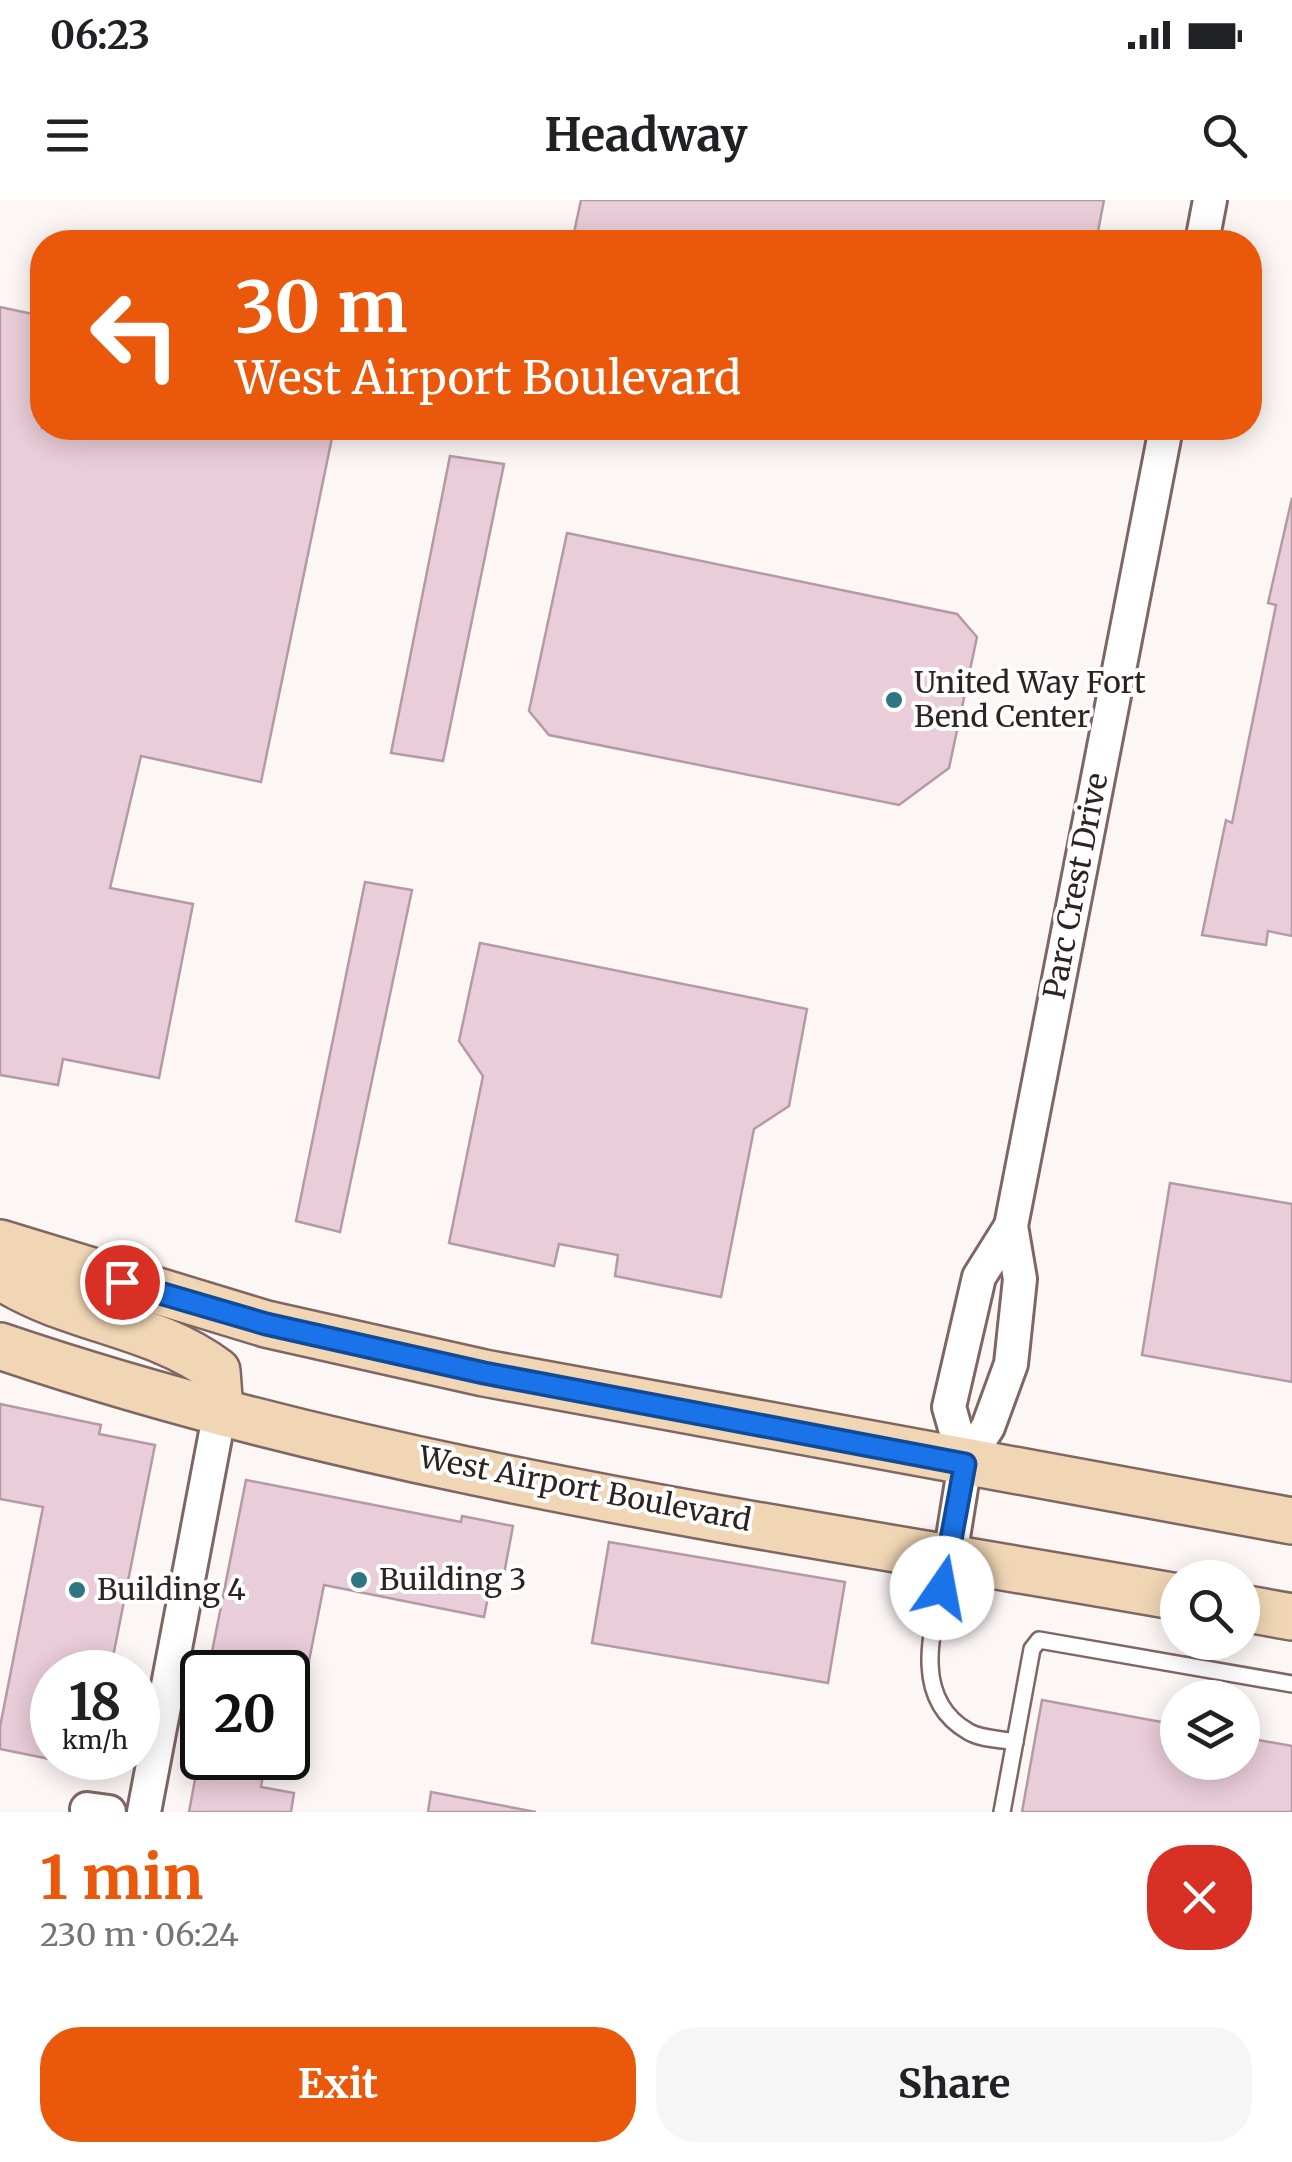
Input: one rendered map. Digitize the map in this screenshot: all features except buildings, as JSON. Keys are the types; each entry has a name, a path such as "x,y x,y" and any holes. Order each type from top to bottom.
{"main road":[{"path":"0,1242 266,1324 484,1373 1292,1521"},
{"path":"0,1276 42,1301 190,1350 217,1371 220,1411"},
{"name":"West Airport Boulevard","path":"0,1346 220,1411 498,1476 1160,1594"},
{"path":"1260,1611 1292,1617"}],"street":[{"path":"1204,230 1210,200"},
{"name":"Parc Crest Drive","path":"965,1464 948,1407 980,1277 1011,1226 1164,440"},
{"name":"Parc Crest Drive","path":"950,1556 965,1464 988,1428 1010,1364 1020,1279 1011,1226"},
{"path":"144,1812 220,1411"}],"lane":[{"path":"950,1556 928,1653 932,1684 945,1713 972,1734 1015,1742"},
{"path":"1002,1812 1032,1649 1039,1640 1292,1684"}],"place":[{"name":"United Way Fort Bend Center","path":"894,700"},
{"name":"Building 3","path":"359,1580"},
{"name":"Building 4","path":"77,1590"}],"route":[{"path":"122,1282 266,1324 484,1373 773,1424 965,1464 942,1588"}]}
